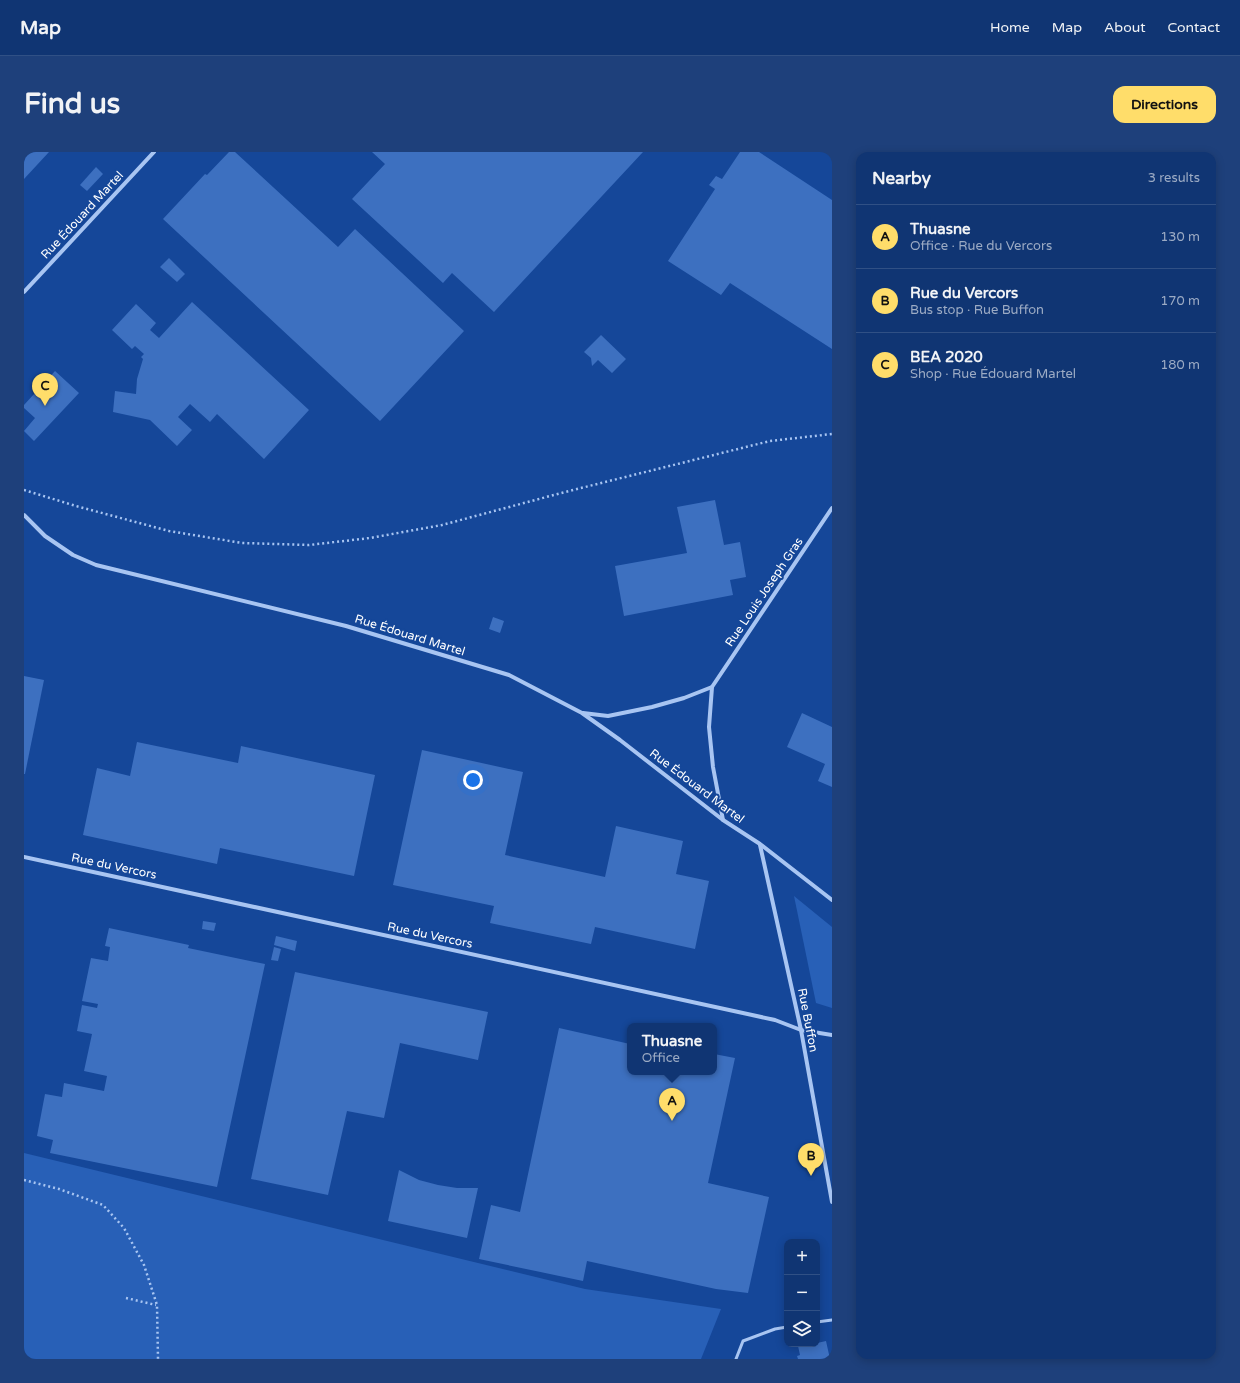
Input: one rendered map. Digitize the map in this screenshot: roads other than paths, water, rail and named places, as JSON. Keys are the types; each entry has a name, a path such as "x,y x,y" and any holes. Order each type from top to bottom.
{"street":[{"name":"Rue Édouard Martel","path":"24,292 154,152"},
{"name":"Rue Louis Joseph Gras","path":"724,820 713,768 709,727 712,687 832,508"},
{"name":"Rue Édouard Martel","path":"24,516 45,536 73,555 96,565 346,626 509,675 582,713 620,740 724,820 760,844 832,900"},
{"path":"582,713 608,716 652,707 712,687"},
{"name":"Rue Buffon","path":"760,844 801,1030 832,1202"},
{"name":"Rue du Vercors","path":"24,857 775,1020 801,1030 832,1035"}],"lane":[{"path":"820,1322 832,1320"},
{"path":"736,1359 743,1341 775,1329 784,1328"}],"place":[{"name":"BEA 2020","path":"45,406"},
{"name":"Thuasne","path":"672,1121"},
{"name":"Rue du Vercors","path":"811,1176"}]}
